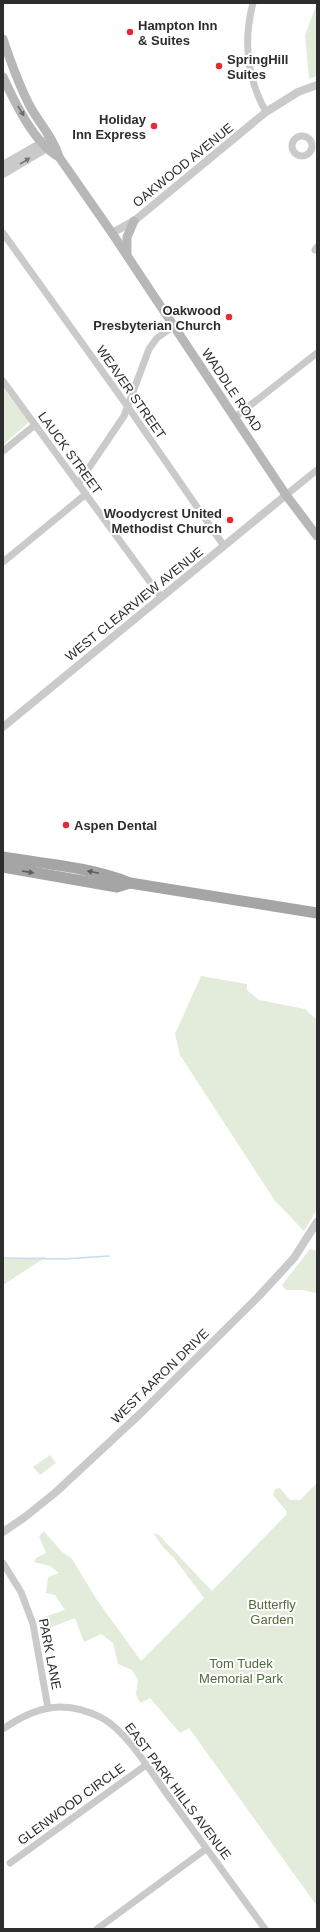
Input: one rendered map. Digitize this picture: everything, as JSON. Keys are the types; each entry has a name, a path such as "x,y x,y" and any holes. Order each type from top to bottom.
{"main road":[{"name":"WADDLE ROAD","path":"3,39 16,76 48,143"},
{"name":"WADDLE ROAD","path":"3,77 16,103 59,157 112,233 234,418 317,536"},
{"path":"128,258 126,252 126,239 134,221"},
{"path":"3,856 88,871 118,878 130,883 317,913"},
{"path":"3,867 117,887 130,883"}],"street":[{"path":"253,3 247,37 248,62 257,97 266,112"},
{"name":"OAKWOOD AVENUE","path":"112,233 134,221 266,112 298,92 317,85"},
{"path":"3,165 48,143"},
{"path":"3,174 48,143"},
{"name":"WEAVER STREET","path":"3,233 128,407 224,546"},
{"path":"78,484 121,422 149,349 157,338 174,326"},
{"path":"234,418 317,353"},
{"name":"LAUCK STREET","path":"3,381 161,597"},
{"path":"3,451 35,425"},
{"name":"WEST CLEARVIEW AVENUE","path":"3,727 317,470"},
{"path":"3,562 86,494"},
{"name":"WEST AARON DRIVE","path":"3,1532 25,1518 62,1487 142,1412 258,1297 294,1258 317,1222"},
{"name":"PARK LANE","path":"3,1563 20,1592 33,1624 48,1708"},
{"name":"EAST PARK HILLS AVENUE","path":"3,1729 25,1715 48,1708 61,1707 77,1709 103,1719 125,1737 265,1929"},
{"name":"GLENWOOD CIRCLE","path":"10,1863 146,1765"},
{"path":"97,1929 206,1849"}],"green space":[{"path":"317,3 317,76 309,79 305,35"},
{"path":"3,388 29,422 3,445"},
{"path":"201,976 247,984 247,990 259,1000 305,1009 317,1020 317,1209 304,1231 275,1201 180,1055 175,1034"},
{"path":"310,1249 317,1251 317,1293 302,1290 286,1290 282,1285"},
{"path":"46,1257 3,1285 3,1259"},
{"path":"50,1455 56,1463 40,1475 33,1467"},
{"name":"Tom Tudek Memorial Park","path":"317,1483 317,1906 189,1728 180,1733 150,1698 140,1703 136,1694 138,1680 132,1670 118,1664 113,1643 101,1634 84,1642 75,1618 41,1631 38,1619 65,1610 55,1595 46,1593 48,1577 59,1573 50,1566 34,1562 36,1558 46,1553 39,1536 44,1531 61,1551 72,1559 97,1600 141,1661 204,1598 153,1533 159,1535 212,1591 286,1515 287,1512 273,1495 275,1489 280,1488 290,1500 300,1500"}],"waterway":[{"path":"3,1258 64,1259 109,1256"}],"place":[{"name":"Hampton Inn & Suites","path":"130,32"},
{"name":"SpringHill Suites","path":"219,66"},
{"name":"Holiday Inn Express","path":"154,126"},
{"name":"Oakwood Presbyterian Church","path":"229,317"},
{"name":"Woodycrest United Methodist Church","path":"230,520"},
{"name":"Aspen Dental","path":"66,825"}],"park label":[{"name":"Butterfly Garden","path":"272,1612"}]}
